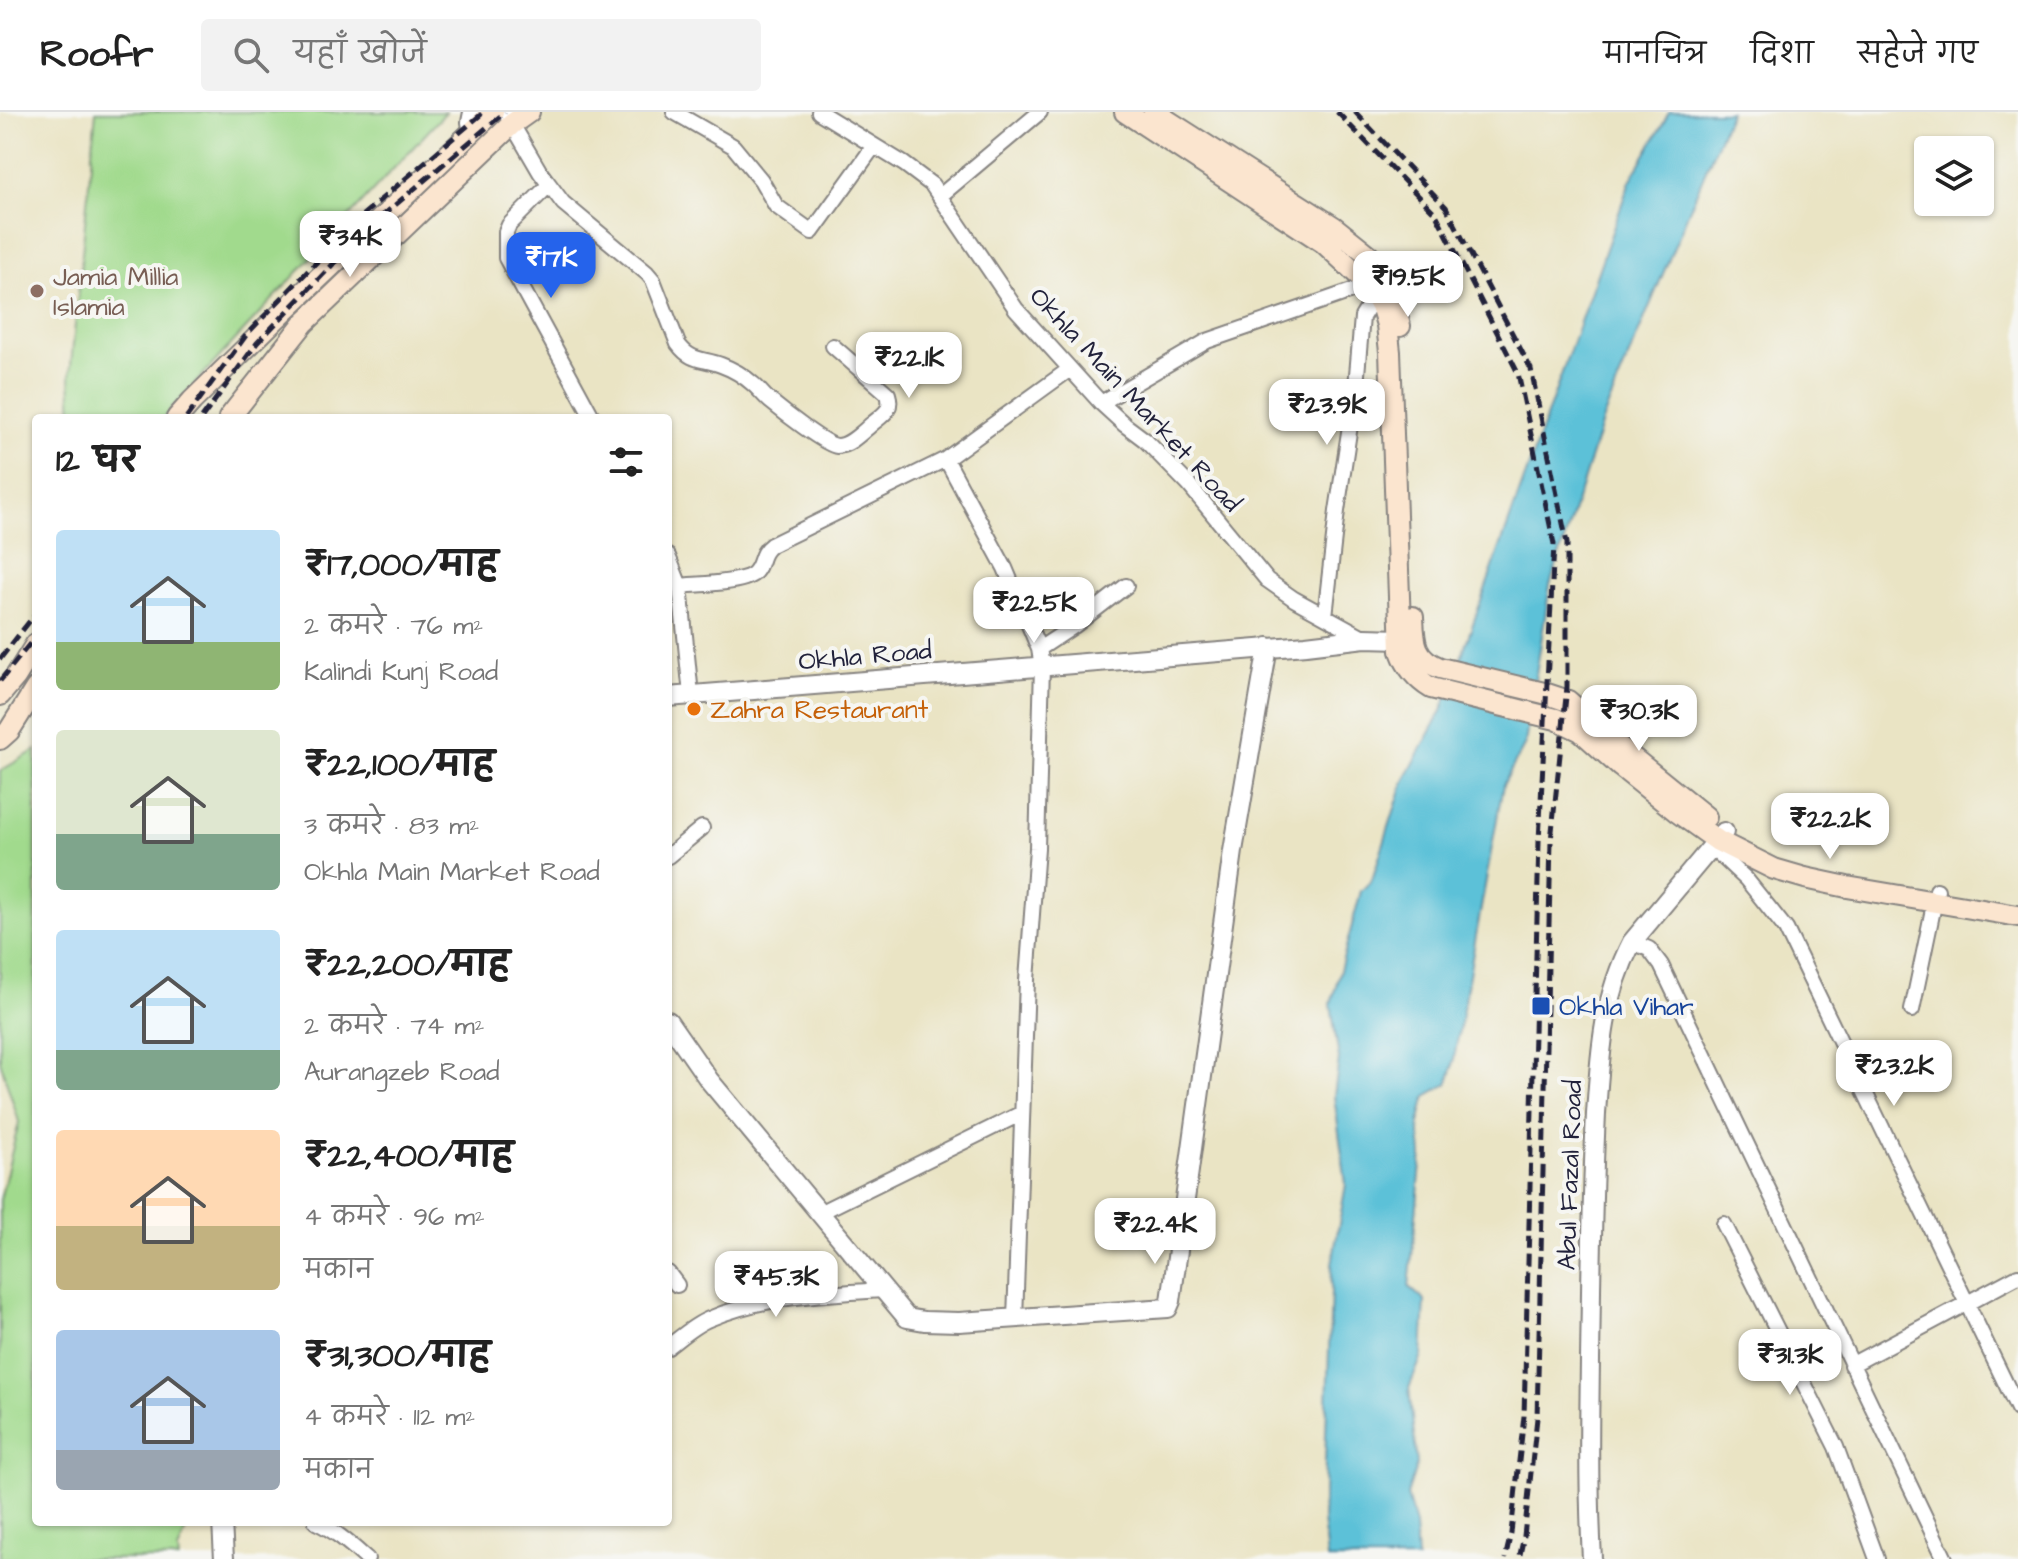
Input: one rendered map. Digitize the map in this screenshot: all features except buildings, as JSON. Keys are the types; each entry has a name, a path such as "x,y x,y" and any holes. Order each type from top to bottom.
{"main road":[{"path":"181,414 493,112"},
{"path":"232,414 304,323 508,118 529,112"},
{"path":"1125,112 1324,243 1377,286 1400,328 1414,642 1423,659 1440,668 1568,701 1647,779"},
{"path":"1154,112 1334,227 1369,255 1387,325 1390,352 1401,651 1405,663 1421,682 1431,688 1556,719 1581,731 1647,779 1719,840 1814,867 2018,916"},
{"path":"0,695 32,650"},
{"path":"0,739 9,731 32,693"},
{"path":"1936,896 2018,905"}],"street":[{"path":"471,112 471,134"},
{"path":"674,112 733,146 761,180 776,206 812,232 874,146"},
{"name":"Okhla Main Market Road","path":"819,112 932,185 1016,309 1101,403 1145,440 1189,485 1267,580 1294,599 1365,638"},
{"path":"940,196 1040,112"},
{"path":"508,118 563,203 653,280 678,344 689,356 732,370 823,440 840,445 849,442 888,411 890,399 833,346"},
{"path":"549,185 509,225 505,254 591,414"},
{"path":"1101,403 1207,341 1377,286 1420,263"},
{"path":"1325,616 1358,371 1362,317 1377,286"},
{"path":"680,586 751,576 771,545 946,459 1070,369"},
{"path":"946,459 1005,568 1041,657 1037,848 1027,980 1015,1319"},
{"path":"672,566 680,586 691,695"},
{"path":"1041,657 1074,626 1126,586"},
{"name":"Okhla Road","path":"672,697 1041,657 1268,647 1365,638 1401,639"},
{"path":"672,1027 709,1080 907,1318 959,1322 1166,1308 1171,1304 1233,851 1268,647"},
{"path":"16,676 32,684"},
{"path":"672,853 702,828"},
{"path":"1719,840 1786,929 2018,1409"},
{"name":"Abul Fazal Road","path":"1592,1559 1589,1495 1592,1181 1601,1042 1609,999 1632,942 1719,840"},
{"path":"1912,1010 1936,896"},
{"path":"1632,942 1649,949 1661,965 1945,1559"},
{"path":"819,1213 1022,1113"},
{"path":"1724,1224 1836,1447 1877,1559"},
{"path":"1851,1365 2018,1276"},
{"path":"672,1344 699,1324 744,1307 794,1296 883,1290"},
{"path":"222,1526 224,1559"},
{"path":"326,1526 367,1559"}],"green space":[{"path":"96,112 446,112 167,414 72,414 70,375"},
{"path":"32,752 32,1526 187,1526 178,1551 179,1559 0,1559 0,1200 19,1122 0,1061 0,771"}],"water":[{"path":"1669,112 1730,112 1604,416 1550,585 1525,744 1503,785 1452,1070 1447,1084 1426,1096 1419,1123 1422,1154 1409,1287 1425,1301 1422,1356 1409,1388 1417,1464 1407,1495 1415,1525 1417,1559 1327,1559 1323,1519 1332,1264 1346,1184 1334,1096 1339,1059 1331,1004 1361,891 1372,880 1403,783 1442,711 1630,181"}],"railway":[{"path":"189,414 247,334 359,218 484,112"},
{"path":"205,414 257,343 368,228 505,112"},
{"path":"1337,112 1436,214 1518,373 1554,544 1539,841 1524,1416 1511,1533 1505,1559"},
{"path":"1355,112 1446,207 1531,369 1567,543 1567,687 1551,841 1537,1418 1519,1559"},
{"path":"0,659 32,618"},
{"path":"0,681 32,641"}],"place":[{"name":"Jamia Millia Islamia","path":"37,291"},
{"name":"Zahra Restaurant","path":"694,709"},
{"name":"Okhla Vihar","path":"1541,1006"}]}
